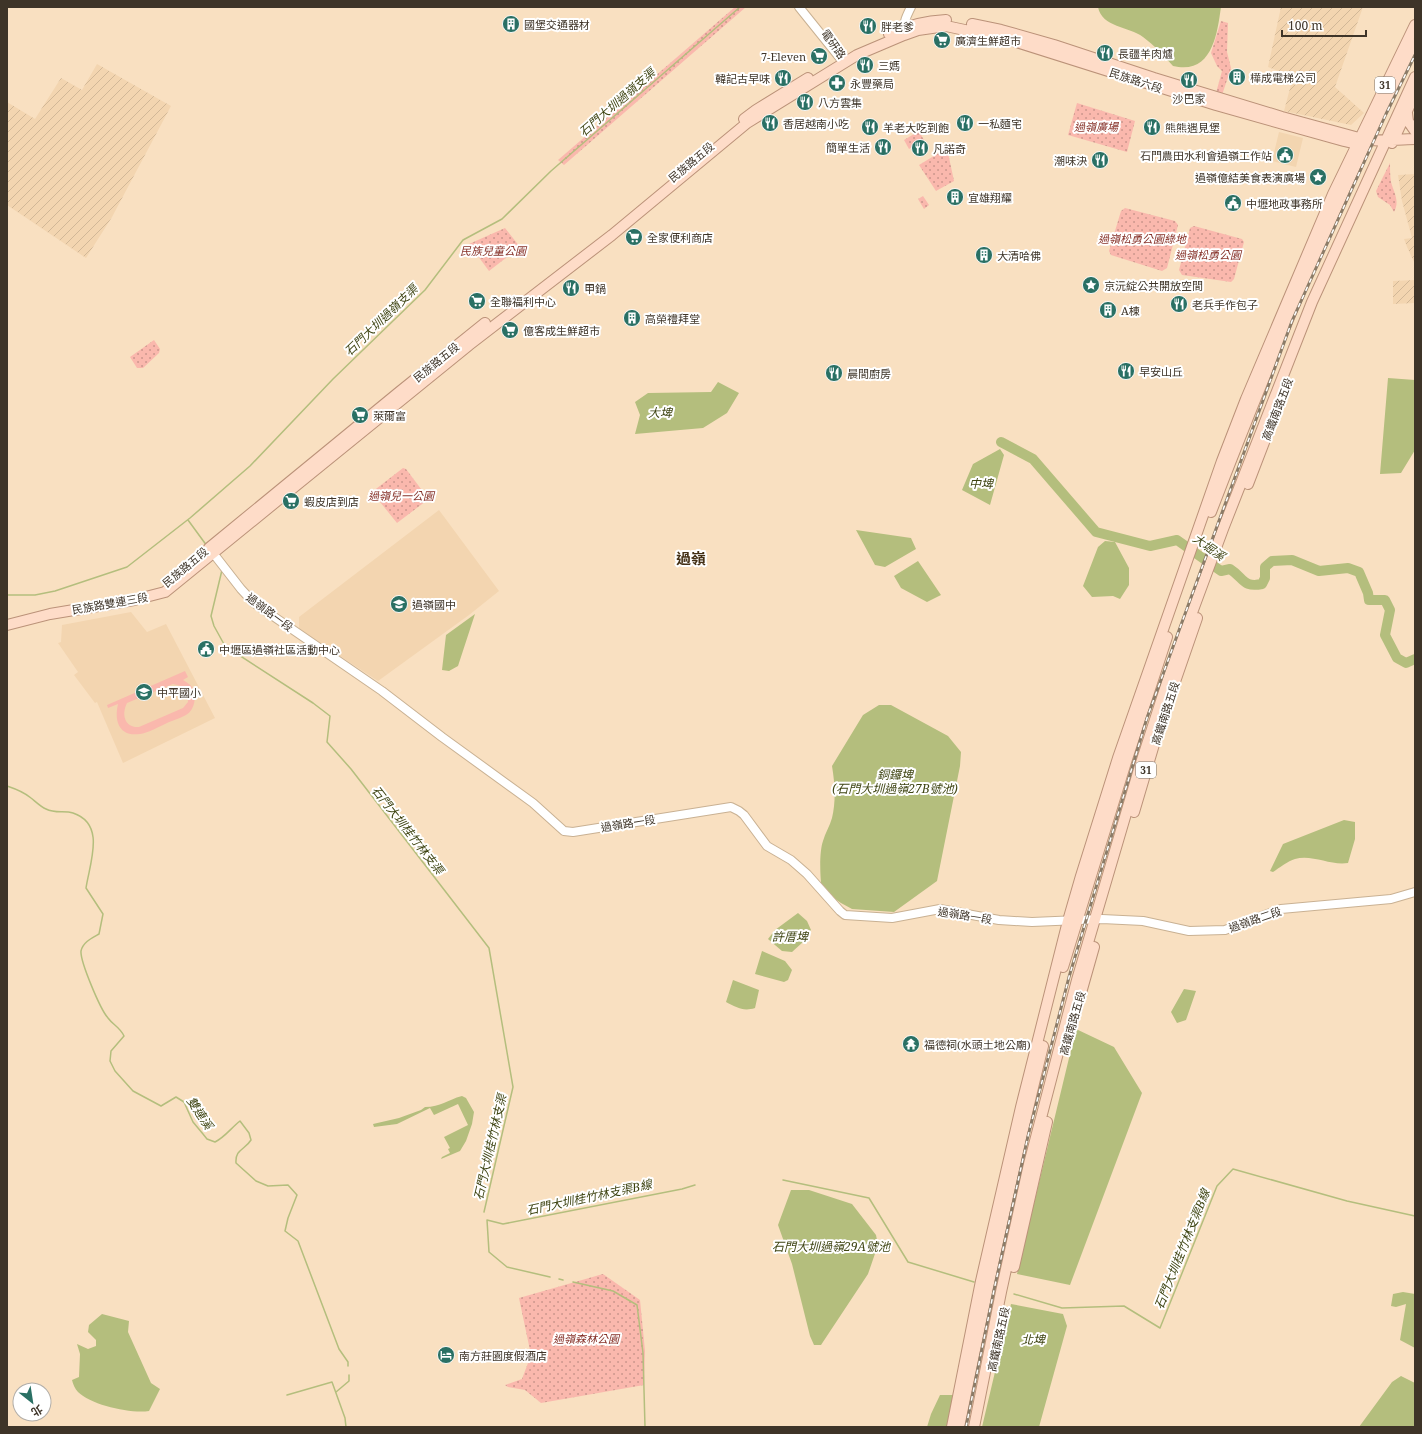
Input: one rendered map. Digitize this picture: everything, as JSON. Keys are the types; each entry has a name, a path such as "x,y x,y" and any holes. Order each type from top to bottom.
{"main road":[{"name":"民族路五段","path":"156,595 160,587 398,393 471,334 548,279 724,134 756,110 843,59 857,55 916,23 932,20"},
{"name":"民族路六段","path":"932,20 961,22 1001,30 1054,45 1154,78 1361,141"},
{"name":"31","path":"1361,141 1415,25"},
{"name":"民族路六段","path":"903,31 946,26 1007,39 1223,107 1361,141 1415,139"},
{"name":"31","path":"1361,141 1415,44"},
{"name":"民族路五段","path":"156,595 165,592 476,339 612,235 747,123 843,59"},
{"name":"31","path":"1390,140 1415,77"},
{"name":"31","path":"1390,140 1407,113 1415,94"},
{"path":"1407,113 1408,121 1415,131"},
{"name":"高鐵南路五段","path":"980,1427 1020,1237 1066,1043 1124,821 1140,766 1173,664 1223,529 1312,302 1390,140"},
{"name":"高鐵南路五段","path":"974,1427 1034,1143 1077,980 1099,919 1168,699 1218,559 1309,327 1390,140"},
{"name":"高鐵南路五段","path":"959,1427 1022,1132 1060,978 1088,854 1149,668 1224,454 1333,194 1361,141"},
{"name":"高鐵南路五段","path":"952,1427 1006,1167 1072,921 1204,530 1361,141"},
{"name":"民族路雙連三段","path":"7,625 50,614 156,595"},
{"name":"民族路雙連三段","path":"7,632 51,620 135,605 142,603 156,595"},
{"path":"1168,699 1173,664"},
{"path":"1146,699 1149,668"},
{"path":"1124,821 1140,792"},
{"path":"1006,1167 1022,1132"},
{"path":"1020,1204 1020,1237"}],"street":[{"name":"電研路","path":"799,7 843,59"},
{"name":"電研路","path":"806,7 843,59"},
{"path":"903,31 907,15 911,7"},
{"name":"過嶺路一段","path":"213,553 254,603 382,691 442,737 533,803 564,831 573,832 731,807 744,815 767,846 791,860 807,874 840,912 845,915 892,918 940,909 999,920 1032,922 1099,919"},
{"name":"過嶺路二段","path":"1099,919 1143,921 1189,931 1226,930 1281,909 1391,899 1415,892"}],"shaded area":[{"path":"1281,7 1363,7 1335,87 1364,113 1351,125 1284,111 1293,77 1268,67"},
{"path":"97,64 171,106 112,217 86,258 7,205 7,102 35,119 61,78 82,90"},
{"path":"1279,132 1303,138 1296,167 1272,161"},
{"path":"1415,174 1415,264 1404,239 1412,238 1402,201 1398,175"},
{"path":"1415,280 1415,303 1393,304 1393,281"},
{"name":"過嶺國中","path":"439,510 499,591 469,615 378,681 299,629 299,617"},
{"name":"中平國小","path":"131,612 147,632 166,624 215,718 123,763 97,702 95,703 74,675 78,672 58,643 61,642 62,625"}],"green space":[{"path":"735,7 746,7 564,165 558,160"},
{"path":"1221,21 1228,23 1227,52 1231,68 1222,95 1216,93 1222,71 1217,66 1211,53"},
{"name":"過嶺廣場","path":"1077,103 1135,121 1127,152 1068,135"},
{"path":"919,131 924,140 909,149 904,140"},
{"path":"947,148 954,181 936,191 919,165"},
{"path":"1390,163 1391,182 1396,201 1396,208 1394,212 1390,205 1378,197 1376,191"},
{"path":"923,196 929,205 924,209 918,199"},
{"name":"過嶺松勇公園綠地","path":"1125,208 1175,221 1178,225 1167,268 1162,271 1111,255 1109,251 1121,211"},
{"name":"過嶺松勇公園","path":"1194,226 1242,239 1244,242 1234,279 1231,282 1182,275 1179,270 1190,228"},
{"name":"民族兒童公園","path":"505,228 520,247 489,271 469,244"},
{"path":"154,340 160,349 159,353 143,368 137,368 130,357"},
{"name":"過嶺兒一公園","path":"403,468 406,469 427,497 426,501 397,523 372,492"},
{"path":"185,671 188,677 183,680 191,686 194,691 195,698 191,710 186,715 149,732 140,734 127,733 123,730 118,722 118,704 108,708 107,705","holes":["173,684 181,686 187,692 188,702 183,708 139,727 134,727 127,723 124,716 127,703"]},
{"name":"過嶺森林公園","path":"603,1274 640,1300 645,1351 644,1385 541,1403 525,1390 508,1387 505,1385 522,1379 531,1355 519,1298"}],"water":[{"path":"1098,7 1221,7 1217,29 1210,50 1204,59 1196,65 1186,67 1173,66 1143,37 1137,33 1110,23 1101,14"},
{"path":"1388,378 1415,380 1415,450 1401,473 1380,474"},
{"name":"大埤","path":"718,382 739,393 727,413 703,428 635,434 640,415 635,402 648,393 711,392"},
{"name":"中埤","path":"1000,449 1004,455 990,505 962,490 973,464"},
{"path":"856,530 911,538 916,549 885,567 875,565"},
{"path":"1105,541 1115,542 1129,568 1129,585 1120,599 1113,596 1092,597 1083,586 1098,547"},
{"path":"918,561 941,595 927,602 901,588 894,576"},
{"path":"475,614 458,666 449,671 442,670 446,635"},
{"name":"銅鑼埤 (石門大圳過嶺27B號池)","path":"879,705 891,705 948,736 961,752 960,766 937,881 894,912 852,909 822,890 821,879 820,858 822,846 831,821 835,799 832,766 863,715"},
{"path":"1344,820 1355,822 1355,839 1348,863 1335,863 1301,858 1289,861 1273,872 1270,871 1283,844"},
{"name":"許厝埤","path":"798,913 807,921 811,930 803,942 792,952 782,951 768,939 775,930"},
{"name":"許厝埤","path":"762,951 785,961 792,970 788,980 784,982 755,974"},
{"path":"733,980 759,990 755,1008 743,1009 726,1002"},
{"path":"1184,989 1196,991 1186,1020 1177,1023 1171,1012"},
{"path":"1076,1029 1114,1047 1142,1093 1070,1285 1017,1274"},
{"path":"462,1096 466,1098 474,1112 472,1124 466,1141 460,1151 441,1159 450,1153 448,1149 450,1148 444,1137 468,1125 458,1104 434,1115 430,1108 397,1124 374,1127 373,1124 399,1118 421,1110 425,1107 440,1105"},
{"name":"石門大圳過嶺29A號池","path":"791,1190 809,1190 852,1204 876,1235 878,1245 868,1274 821,1345 814,1345 810,1336 792,1264 778,1225"},
{"path":"1403,1292 1415,1294 1415,1348 1400,1340 1406,1304 1396,1307 1391,1306 1393,1294"},
{"name":"北埤","path":"1011,1304 1063,1314 1067,1326 1039,1427 982,1427"},
{"path":"102,1314 129,1321 128,1332 151,1383 160,1389 149,1411 141,1412 122,1410 101,1405 84,1397 74,1386 72,1380 79,1377 80,1354 77,1344 88,1349 96,1346 96,1340 88,1332 89,1325"},
{"path":"1401,1376 1415,1383 1415,1427 1359,1427 1392,1382"},
{"path":"940,1395 953,1395 948,1427 927,1427 931,1414"}],"waterway":[{"name":"石門大圳過嶺支渠","path":"7,595 35,595 55,591 127,567 190,518 250,466 333,379 425,290 463,240 502,219 551,171 740,7"},
{"name":"大堀溪","path":"1001,442 1033,459 1096,532 1150,546 1177,540 1221,571 1230,569 1251,585 1262,584 1265,578 1265,567 1272,561 1292,560 1319,571 1348,568 1359,572 1368,593 1369,600 1385,600 1390,610 1385,635 1397,658 1406,663 1415,659"},
{"name":"石門大圳桂竹林支渠","path":"188,520 207,546"},
{"name":"石門大圳桂竹林支渠","path":"222,570 211,616 214,626 225,646 313,703 330,716 327,742 351,769 489,948 513,1087 484,1212"},
{"name":"雙連溪","path":"7,786 26,794 46,809 73,813 83,818 90,826 93,835 93,845 86,888 103,914 99,934 88,941 81,951 87,974 100,1005 108,1018 121,1030 124,1036 111,1051 110,1061 115,1071 133,1091 161,1106 176,1097 184,1102 193,1122 207,1139 215,1142 222,1138 240,1121 249,1133 251,1140 237,1155 236,1163 256,1181 268,1186 288,1185 297,1195 288,1218 285,1231 298,1241 339,1349 348,1362 348,1366"},
{"name":"石門大圳桂竹林支渠B線","path":"1014,1294 1062,1308 1124,1306 1160,1328 1217,1186 1233,1169 1347,1201 1415,1216"},
{"name":"石門大圳桂竹林支渠B線","path":"783,1180 869,1198 908,1262 974,1282"},
{"name":"石門大圳桂竹林支渠B線","path":"487,1220 503,1224 682,1189 695,1185"},
{"path":"487,1220 489,1252 507,1267 550,1277"},
{"path":"559,1279 563,1280"},
{"path":"573,1282 613,1291 637,1305 643,1353 645,1427"},
{"name":"雙連溪","path":"336,1392 349,1381 349,1375"},
{"path":"287,1395 332,1382 345,1418 346,1427"}],"railway":[{"path":"966,1427 1028,1136 1069,977 1147,718 1292,321 1386,114 1415,55"}],"place":[{"name":"國堡交通器材","path":"511,24"},
{"name":"胖老爹","path":"868,26"},
{"name":"廣濟生鮮超市","path":"942,40"},
{"name":"長疆羊肉爐","path":"1105,53"},
{"name":"7-Eleven","path":"819,56"},
{"name":"三媽","path":"865,65"},
{"name":"樺成電梯公司","path":"1237,77"},
{"name":"韓記古早味","path":"783,78"},
{"name":"沙巴家","path":"1189,80"},
{"name":"永豐藥局","path":"837,83"},
{"name":"八方雲集","path":"805,102"},
{"name":"香居越南小吃","path":"770,123"},
{"name":"一私麵宅","path":"965,123"},
{"name":"羊老大吃到飽","path":"870,127"},
{"name":"熊熊遇見堡","path":"1152,127"},
{"name":"簡單生活","path":"883,147"},
{"name":"凡諾奇","path":"920,148"},
{"name":"石門農田水利會過嶺工作站","path":"1285,155"},
{"name":"潮味決","path":"1100,160"},
{"name":"過嶺億結美食表演廣場","path":"1318,177"},
{"name":"宜雄翔耀","path":"955,197"},
{"name":"中壢地政事務所","path":"1233,203"},
{"name":"全家便利商店","path":"634,237"},
{"name":"大清哈佛","path":"984,255"},
{"name":"京沅綻公共開放空間","path":"1091,285"},
{"name":"甲鍋","path":"571,288"},
{"name":"全聯福利中心","path":"477,301"},
{"name":"老兵手作包子","path":"1179,304"},
{"name":"A棟","path":"1108,310"},
{"name":"高榮禮拜堂","path":"632,318"},
{"name":"億客成生鮮超市","path":"510,330"},
{"name":"早安山丘","path":"1126,371"},
{"name":"晨間廚房","path":"834,373"},
{"name":"萊爾富","path":"360,415"},
{"name":"蝦皮店到店","path":"291,501"},
{"name":"過嶺國中","path":"399,604"},
{"name":"中壢區過嶺社區活動中心","path":"206,649"},
{"name":"中平國小","path":"144,692"},
{"name":"福德祠(水頭土地公廟)","path":"911,1044"},
{"name":"南方莊園度假酒店","path":"446,1355"}],"district":[{"name":"過嶺","path":"691,558"}]}
